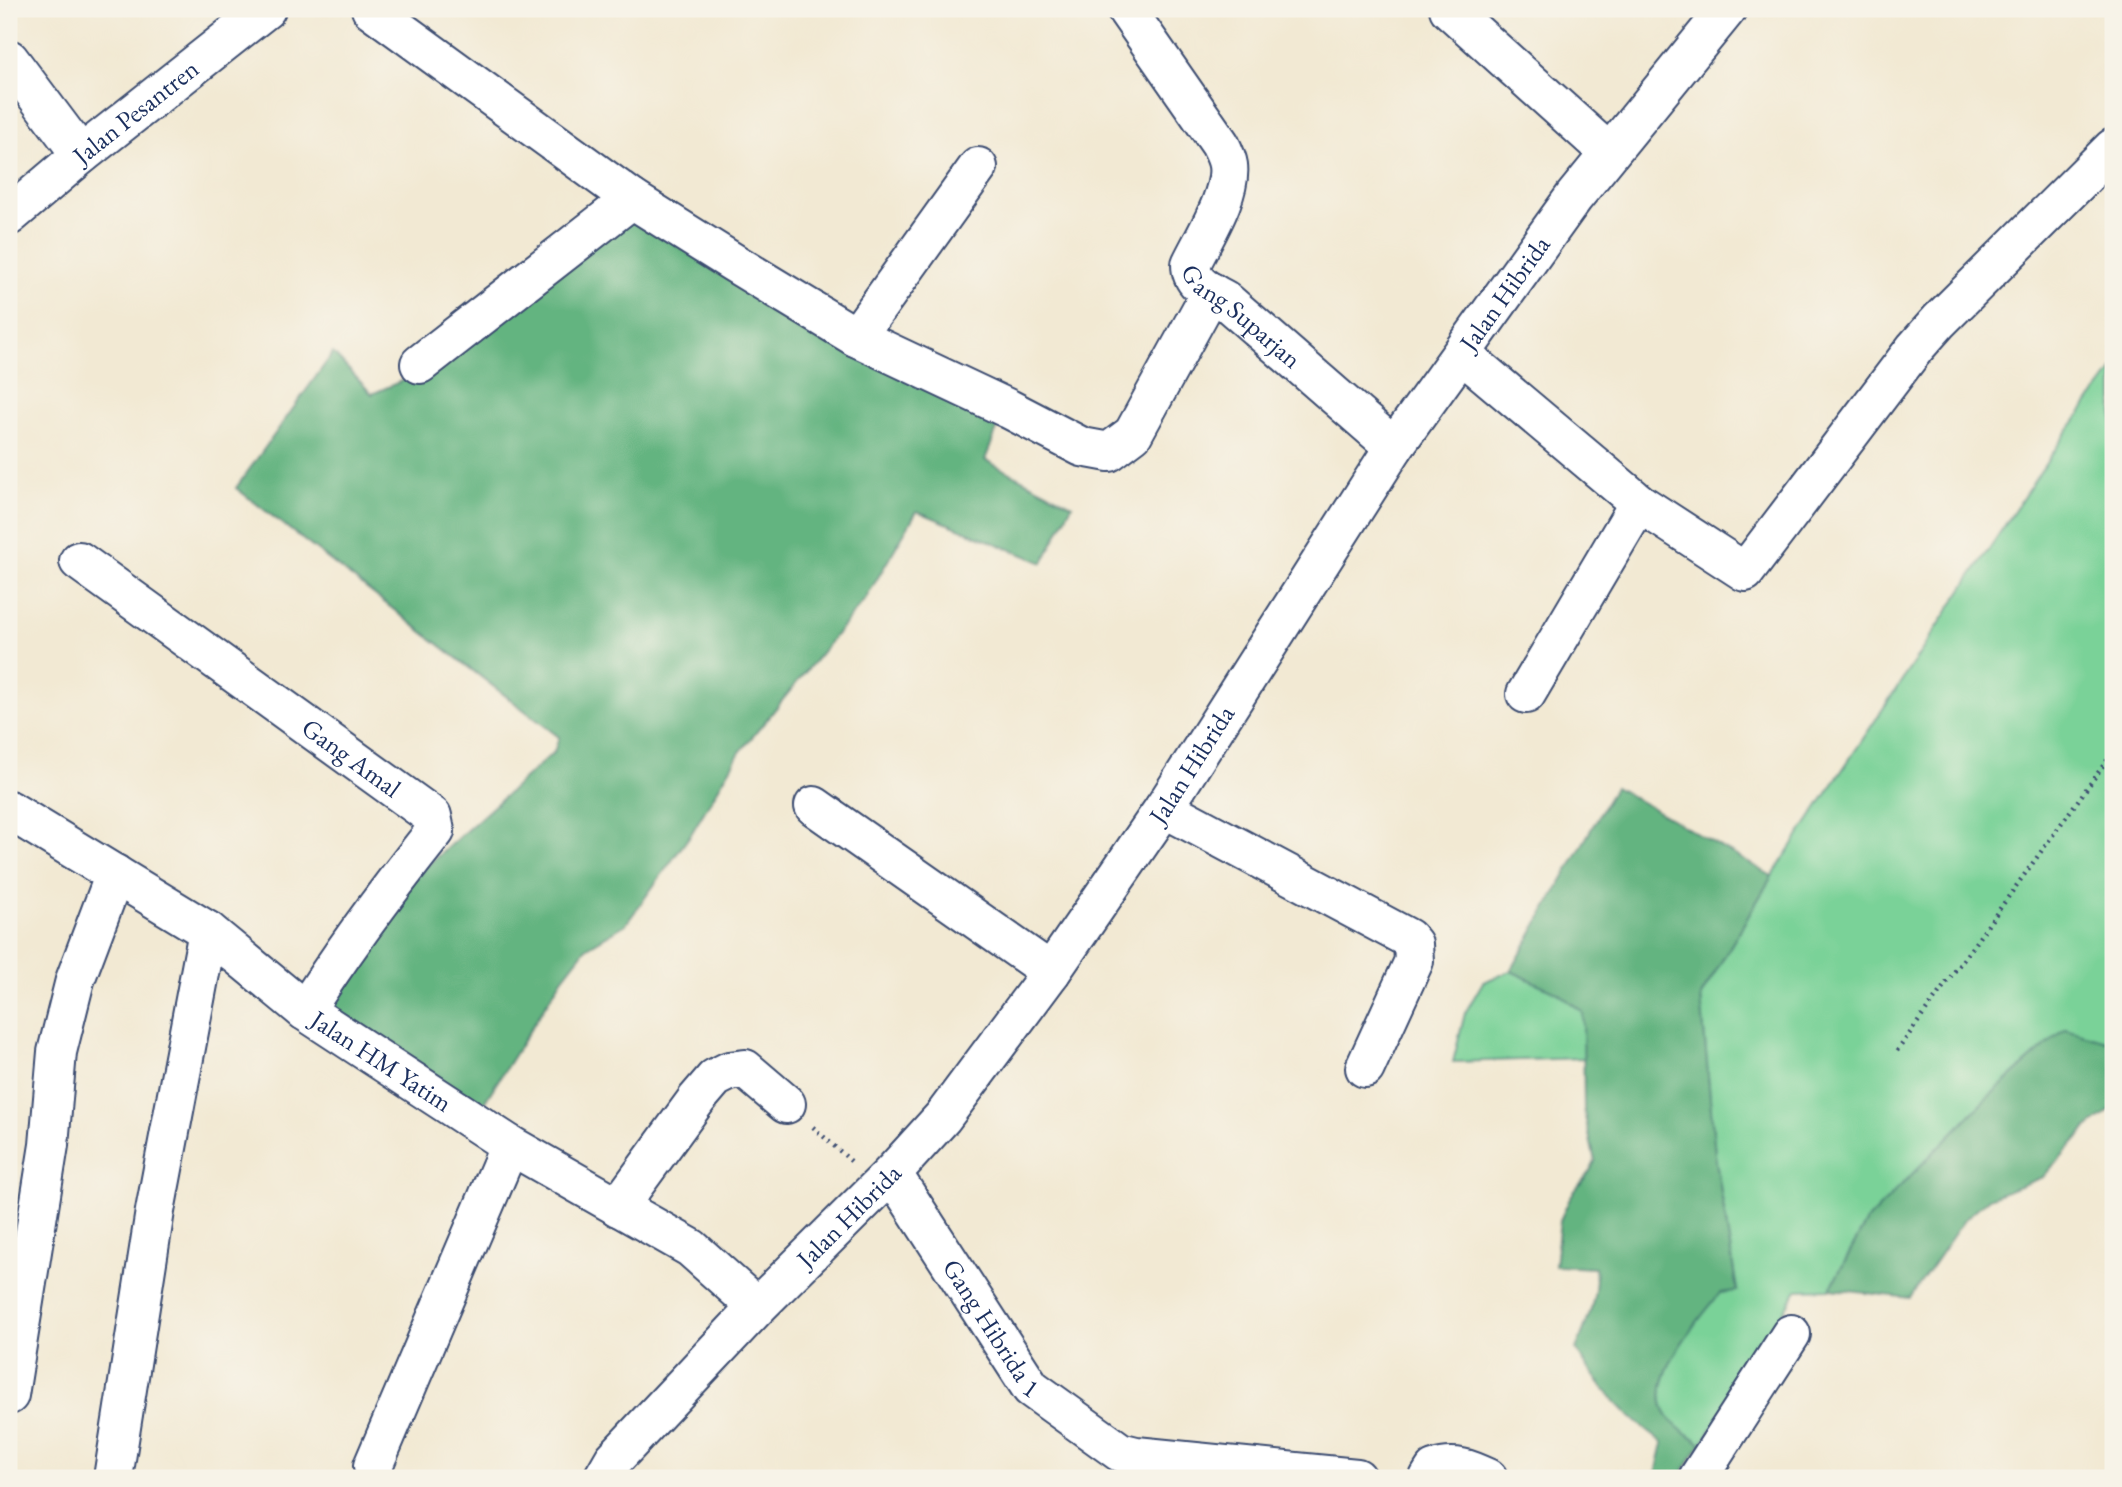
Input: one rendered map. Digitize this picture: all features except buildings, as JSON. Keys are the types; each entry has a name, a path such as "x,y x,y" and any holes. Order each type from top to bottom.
{"street":[{"name":"Jalan Pesantren","path":"9,216 81,155 266,9"},
{"path":"371,9 632,198 856,337 1009,409 1082,447 1109,452 1133,434 1211,292"},
{"name":"Gang Suparjan","path":"1126,9 1220,144 1228,163 1225,192 1191,264 1191,274 1196,282 1226,300 1394,447"},
{"path":"1449,9 1609,153"},
{"name":"Jalan Hibrida","path":"603,1478 614,1459 757,1307 886,1179 943,1116 1051,972 1164,808 1394,447 1463,355 1574,197 1727,9"},
{"path":"9,59 81,155"},
{"path":"1463,355 1639,502 1745,572 1931,330 2113,148"},
{"path":"856,337 978,167"},
{"path":"419,364 632,198"},
{"path":"1526,694 1639,502"},
{"name":"Gang Amal","path":"79,561 432,816 435,831 375,906 332,966 305,1011"},
{"path":"814,806 1051,972"},
{"path":"1164,808 1408,938 1413,944 1415,961 1365,1068"},
{"name":"Jalan HM Yatim","path":"9,810 208,931 305,1011 510,1145 691,1248 757,1307"},
{"path":"9,1395 49,1145 57,1052 75,980 114,874"},
{"path":"113,1478 155,1210 208,931"},
{"path":"618,1206 715,1078 729,1071 745,1069 786,1104"},
{"path":"373,1466 510,1145"},
{"name":"Gang Hibrida 1","path":"886,1179 1031,1388 1121,1452 1136,1456 1357,1478"},
{"path":"1698,1478 1791,1334"},
{"path":"1429,1478 1434,1470 1447,1466 1459,1467 1488,1478"}],"path":[{"path":"1897,1051 2113,752"},
{"path":"786,1104 886,1179"}],"green space":[{"path":"630,215 999,424 985,460 1072,505 1043,563 917,511 866,598 740,752 691,834 626,924 586,948 562,979 477,1114 318,1012 400,890 554,752 559,737 236,488 333,353 372,394 413,376"},
{"path":"2113,370 2113,1043 2065,1029 1986,1099 1868,1219 1830,1289 1797,1290 1702,1444 1671,1421 1662,1402 1662,1386 1667,1369 1687,1334 1720,1292 1737,1290 1715,1155 1701,996 1772,876 2064,436"},
{"path":"1615,787 1772,876 1701,996 1715,1155 1737,1291 1720,1293 1687,1335 1667,1369 1662,1386 1662,1402 1668,1417 1702,1444 1678,1478 1655,1478 1663,1443 1615,1401 1576,1349 1593,1299 1595,1268 1555,1266 1560,1220 1571,1196 1595,1161 1584,1112 1583,1012 1558,993 1511,971"},
{"path":"1511,971 1558,993 1583,1012 1585,1058 1453,1062 1465,1013 1483,982"},
{"path":"2065,1029 2113,1043 2113,1108 2085,1130 2043,1177 1989,1198 1964,1220 1910,1298 1830,1289 1868,1219 1986,1099"}]}
